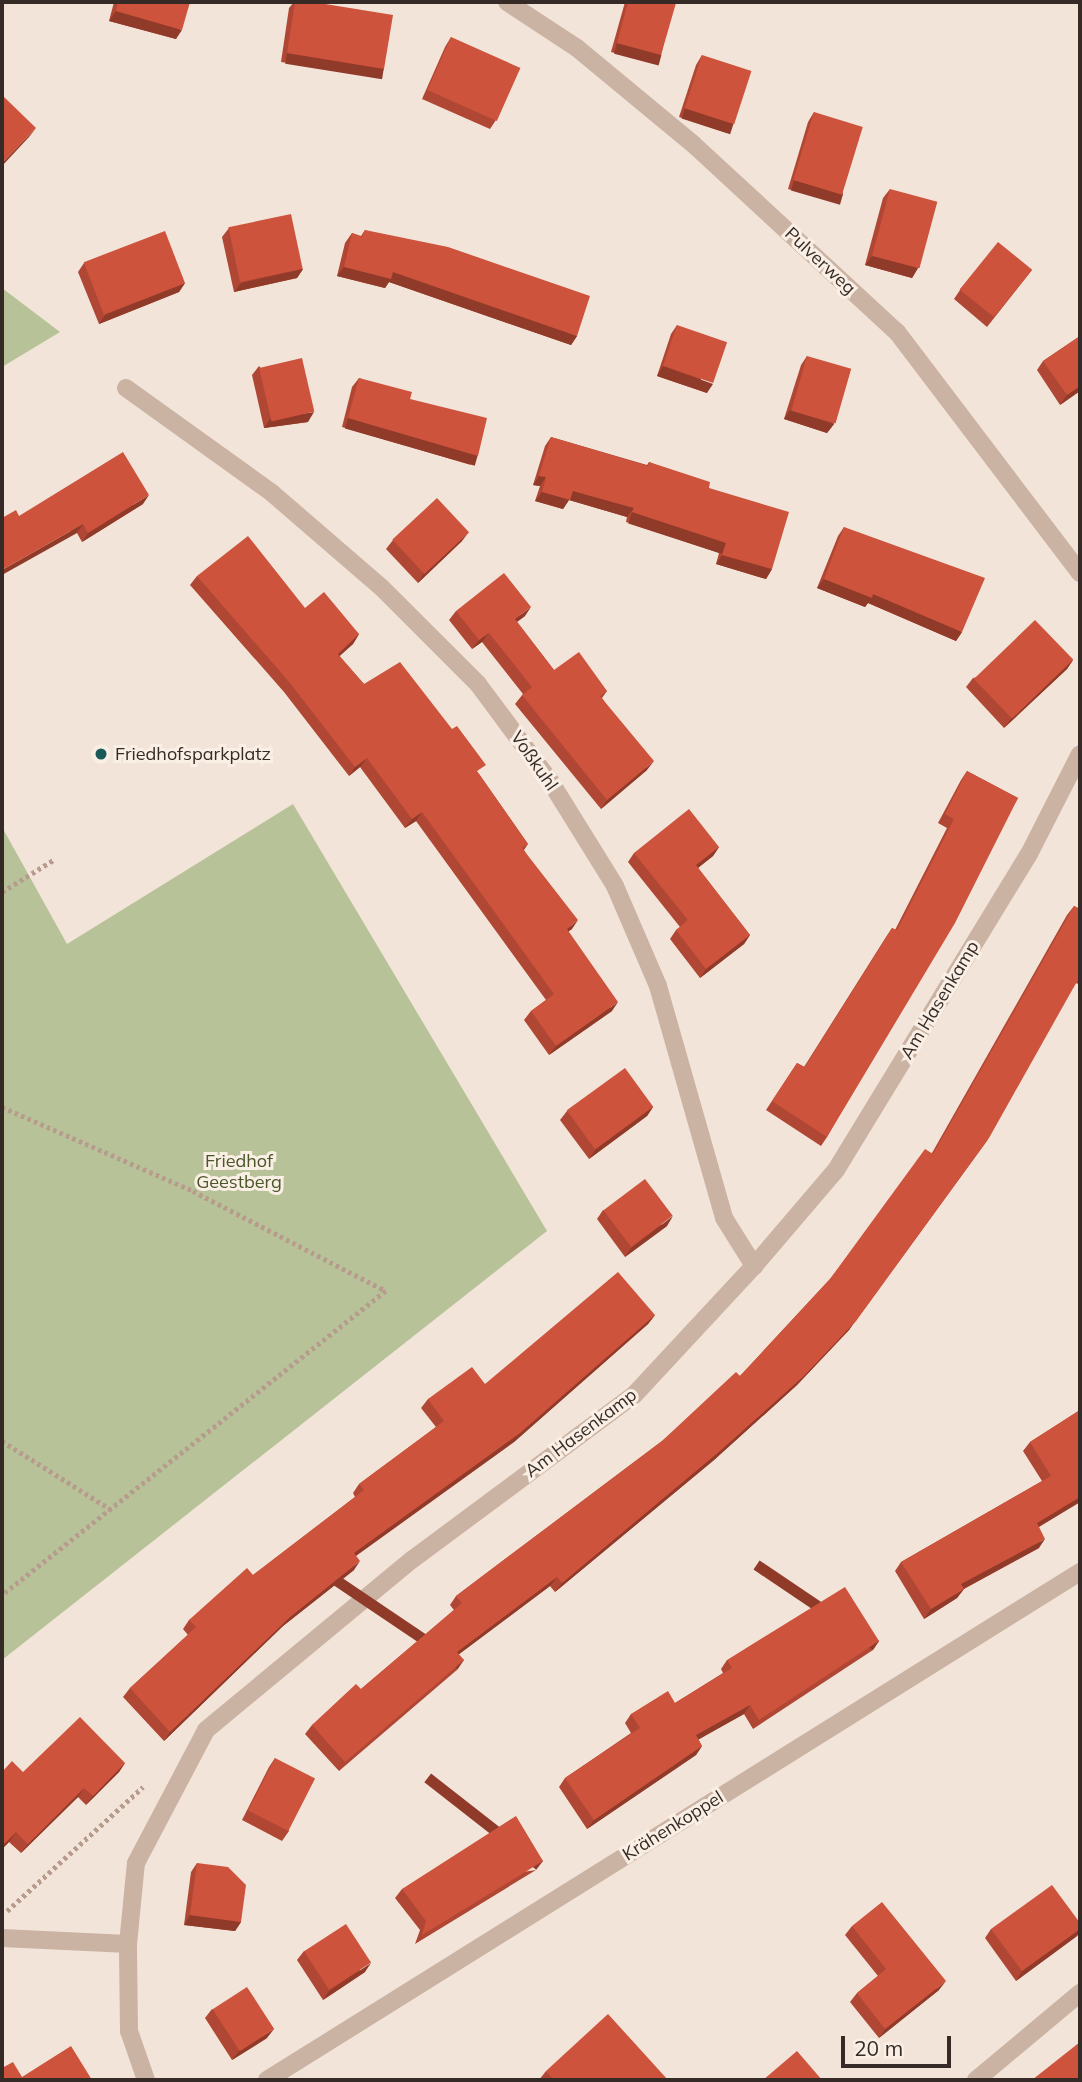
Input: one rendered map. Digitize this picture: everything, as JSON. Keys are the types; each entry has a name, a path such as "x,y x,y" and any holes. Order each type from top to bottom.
{"street":[{"name":"Pulverweg","path":"507,2 577,48 693,144 897,332 1080,573"},
{"name":"Voßkuhl","path":"126,388 272,493 382,588 478,684 550,781 615,886 658,986 724,1218 754,1266"},
{"name":"Am Hasenkamp","path":"146,2080 129,2031 128,1944 136,1863 206,1730 414,1559 634,1395 754,1266 836,1170 1029,854 1080,754"},
{"name":"Krähenkoppel","path":"267,2080 1080,1572"},
{"path":"2,1937 128,1944"},
{"path":"976,2080 1080,1993"}],"path":[{"path":"2,892 55,859"},
{"path":"2,1107 193,1191 386,1291 2,1595"},
{"path":"2,1441 110,1509"},
{"path":"2,1915 145,1786"}],"green space":[{"path":"2,288 60,332 2,367"},
{"name":"Friedhof Geestberg","path":"293,804 547,1231 2,1660 2,827 67,944"}],"building":[{"path":"118,2 190,2 182,30 116,11"},
{"path":"295,2 313,2 393,15 384,69 287,53"},
{"path":"628,2 676,3 661,55 617,43"},
{"path":"451,37 520,68 497,121 427,90"},
{"path":"702,55 751,71 734,124 685,108"},
{"path":"2,95 36,128 2,163"},
{"path":"814,112 863,127 842,195 793,180"},
{"path":"890,189 937,202 919,268 872,256"},
{"path":"291,214 303,269 240,282 228,227"},
{"path":"365,230 448,247 590,296 577,336 393,272 391,279 344,267 352,233 362,237"},
{"path":"165,231 185,283 104,314 84,262"},
{"path":"998,242 1032,270 994,317 960,289"},
{"path":"677,325 727,342 713,383 663,366"},
{"path":"1080,336 1080,386 1067,395 1043,361"},
{"path":"807,356 851,369 836,423 791,411"},
{"path":"302,358 314,412 272,421 259,368"},
{"path":"359,378 412,392 410,399 487,418 478,456 348,418"},
{"path":"551,437 648,466 649,462 710,482 709,488 789,512 772,569 722,555 726,543 632,512 634,508 573,491 570,500 542,492 546,477 539,476"},
{"path":"123,452 149,495 88,533 83,524 2,570 2,518 16,510 19,516"},
{"path":"437,498 469,532 424,574 392,540"},
{"path":"844,527 985,578 962,632 873,594 872,598 824,579"},
{"path":"248,536 305,608 324,592 359,634 338,654 364,684 400,662 452,729 457,726 486,765 477,771 528,844 522,848 578,920 567,929 618,1002 556,1046 531,1011 554,994 422,812 412,819 367,758 355,767 290,683 197,576"},
{"path":"504,573 531,607 515,619 554,670 579,652 607,691 600,696 654,761 607,800 522,695 532,687 489,633 479,640 456,611"},
{"path":"1035,620 1073,660 1012,719 974,679"},
{"path":"967,771 1018,798 955,923 827,1137 772,1101 797,1063 805,1067 892,928 897,930 954,819 945,814"},
{"path":"689,809 719,847 696,865 750,935 706,969 676,930 688,920 634,853"},
{"path":"1074,906 1080,909 1080,976 989,1138 856,1321 804,1376 720,1451 562,1583 557,1577 457,1652 464,1660 345,1762 312,1725 356,1684 361,1689 462,1603 456,1596 662,1441 736,1372 740,1376 830,1279 925,1149 933,1154"},
{"path":"625,1068 653,1107 595,1149 567,1110"},
{"path":"645,1179 673,1216 631,1247 603,1210"},
{"path":"618,1272 655,1315 520,1433 354,1553 360,1561 290,1617 170,1732 130,1688 196,1627 189,1620 247,1568 253,1575 364,1490 359,1484 444,1421 428,1399 472,1367 485,1384"},
{"path":"1080,1410 1080,1497 1037,1523 1045,1539 961,1584 964,1589 931,1609 901,1562 1051,1476 1030,1442"},
{"path":"845,1587 879,1641 759,1720 750,1705 696,1735 702,1746 594,1820 565,1778 640,1728 631,1714 668,1691 675,1703 732,1668 727,1660"},
{"path":"80,1717 125,1763 93,1796 84,1788 28,1844 16,1832 2,1846 2,1772 12,1761 23,1772"},
{"path":"275,1758 315,1778 288,1831 248,1811"},
{"path":"516,1816 543,1861 422,1935 426,1921 402,1889"},
{"path":"197,1863 228,1867 246,1885 241,1922 190,1915"},
{"path":"1052,1885 1080,1923 1080,1929 1022,1971 991,1929"},
{"path":"882,1902 946,1981 885,2029 857,1993 886,1969 852,1926"},
{"path":"346,1924 371,1963 329,1990 304,1951"},
{"path":"247,1987 274,2029 240,2051 213,2009"},
{"path":"608,2014 668,2080 554,2080 546,2071"},
{"path":"1080,2042 1080,2080 1032,2080"},
{"path":"71,2046 92,2080 2,2080 2,2068 13,2062 22,2077"},
{"path":"797,2051 822,2080 763,2080"}],"place":[{"name":"Friedhofsparkplatz","path":"101,754"}]}
